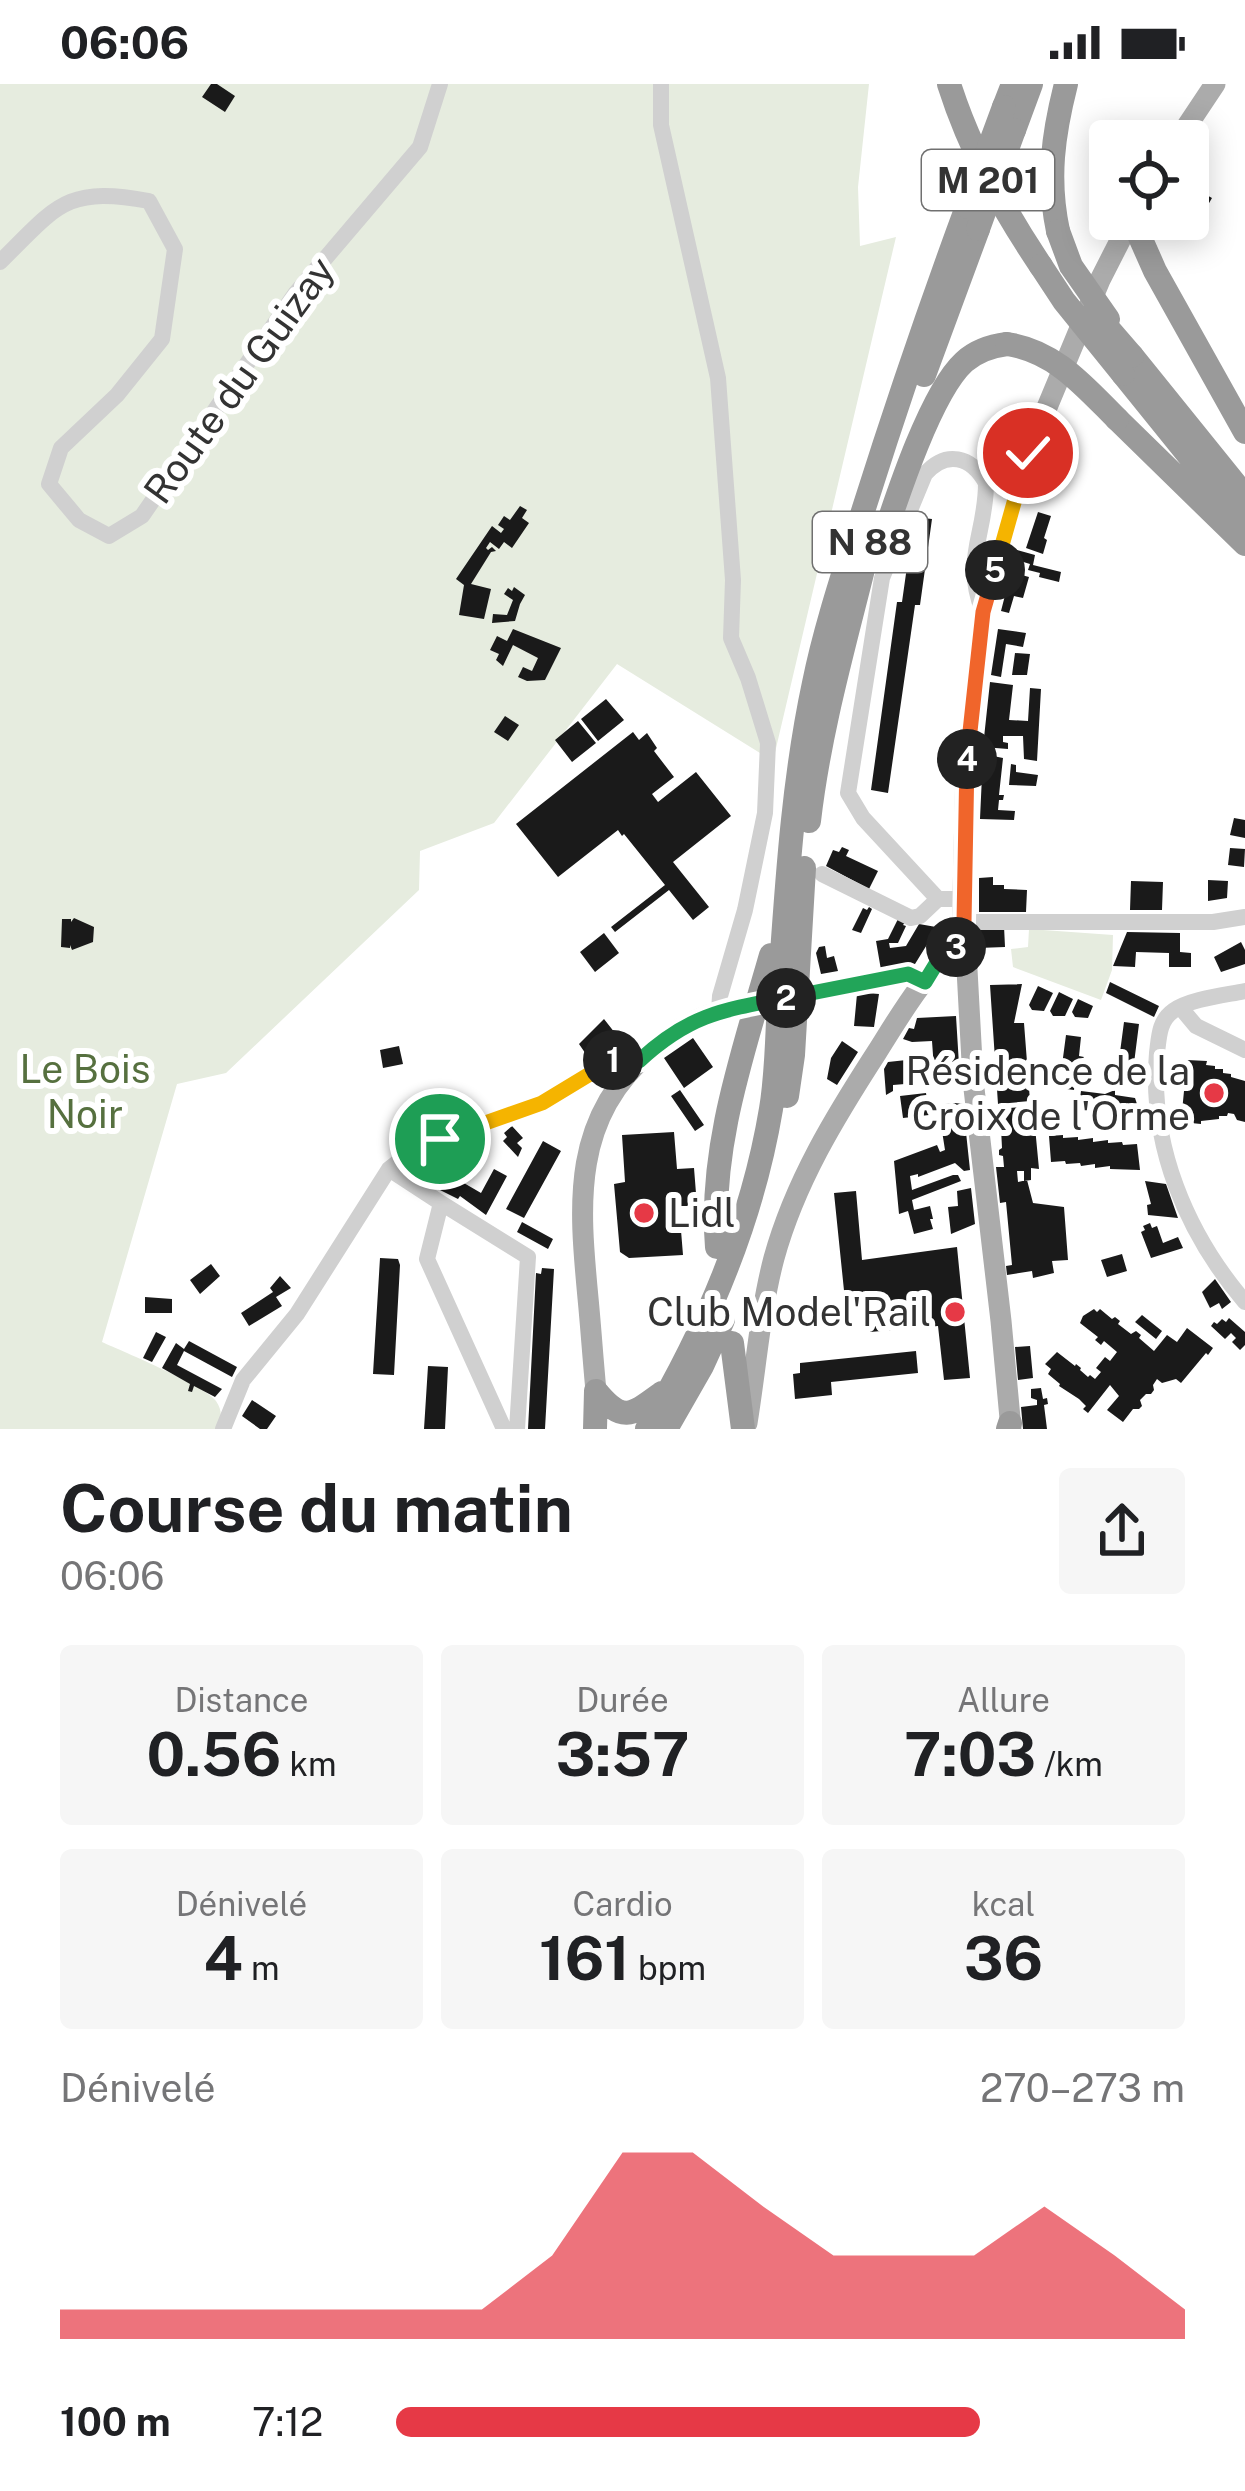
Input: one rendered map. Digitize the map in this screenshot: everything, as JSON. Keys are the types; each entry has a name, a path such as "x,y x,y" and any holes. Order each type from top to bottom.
{"highway":[{"name":"N 88","path":"666,1429 734,1295 764,1208 793,1055 805,858 814,777 831,702 900,436 1010,107 1031,84"},
{"path":"1066,84 1050,165 1048,249 1071,266 1118,332 1126,359"},
{"name":"M 201","path":"954,85 963,125 986,177 1048,249 1064,301 1126,359 1245,496"},
{"name":"N 88","path":"646,1429 719,1290 750,1202 772,1107 797,776 814,682 833,608 926,320 973,218"},
{"path":"1141,240 1245,432"},
{"path":"831,702 892,512 944,388 967,359 994,346 1027,347 1068,370 1245,544"},
{"name":"M 201","path":"1126,359 1245,525"},
{"path":"717,1247 717,1172 727,1118 785,906"},
{"path":"732,1343 744,1429"},
{"path":"596,1391 608,1405 628,1414 673,1384"},
{"path":"595,1429 596,1391"}],"main road":[{"path":"1191,120 1215,84"},
{"path":"1010,1427 973,1080 963,921 967,766 983,612 1028,453 1120,240"},
{"path":"744,1429 773,1262 790,1210 824,1135 963,921"},
{"path":"596,1391 581,1229 583,1174 596,1126 639,1061 680,1028 727,1009 908,974 925,982"}],"street":[{"name":"Route du Guizay","path":"0,262 52,212 96,194 149,201 176,249 162,339 117,395 61,448 49,484 79,520 109,536 142,516 296,294 419,147 440,84"},
{"path":"661,84 661,124 718,378 733,580 731,638 768,742 765,813 745,910 720,996 727,1009"},
{"path":"983,612 972,568 986,483 974,464 938,462 925,474 882,578 848,793 863,818 963,921 1213,922 1245,917"},
{"path":"823,874 911,918 938,899"},
{"path":"1245,991 1170,1012 1159,1034 1156,1104 1161,1141 1187,1215 1226,1280 1245,1302"},
{"path":"1180,1007 1196,1026 1245,1049"},
{"path":"223,1429 243,1380 297,1314 389,1169 440,1139 542,1103 618,1058 639,1061"},
{"path":"389,1169 528,1258 517,1429"},
{"path":"441,1203 427,1259 504,1429"}],"green space":[{"name":"Le Bois Noir","path":"0,84 869,84 858,187 860,246 896,237 773,761 617,664 494,823 420,851 419,890 226,1073 177,1084 102,1342 209,1395 220,1408 218,1429 0,1429"},
{"path":"1029,929 1113,935 1112,970 1101,1000 1013,967 1011,949 1028,947"}],"building":[{"path":"211,84 235,96 225,112 202,97"},
{"path":"520,506 527,510 522,518 529,523 512,548 504,542 499,549 490,542 486,548 496,551 471,584 491,589 484,619 459,615 464,585 456,579 492,526 501,533 504,529 498,525 504,516 510,520"},
{"path":"1038,512 1051,516 1043,554 1026,548"},
{"path":"914,517 932,519 888,793 871,790"},
{"path":"1017,550 1035,555 1033,565 1061,572 1059,582 1028,570 1030,564 1014,559"},
{"path":"1011,572 1029,577 1023,598 1014,596 1009,613 1001,611"},
{"path":"514,587 525,595 515,621 492,623 493,614 507,615 513,600 504,594"},
{"path":"513,629 561,648 545,680 518,677 523,667 532,671 538,658 513,645 503,666 496,660 499,654 490,650 497,636 507,641"},
{"path":"998,629 1026,633 1023,647 1006,644 1001,677 991,675"},
{"path":"1015,653 1030,654 1027,675 1012,675"},
{"path":"990,682 1013,685 1009,720 1028,721 1030,688 1041,689 1037,761 1024,759 1023,736 1003,736 1008,749 983,747"},
{"path":"606,699 624,720 598,741 581,719"},
{"path":"505,716 519,725 508,741 494,732"},
{"path":"578,721 596,743 572,762 555,740"},
{"path":"633,732 639,740 647,733 674,777 652,794 658,802 696,772 731,816 673,862 709,907 693,920 669,890 615,932 611,927 665,885 624,834 618,830 558,877 516,824"},
{"path":"983,754 1003,758 999,795 1004,795 998,810 1015,811 1014,820 980,819"},
{"path":"1011,764 1016,765 1016,772 1038,775 1036,786 1009,785"},
{"path":"1234,818 1245,820 1245,838 1230,835"},
{"path":"842,847 849,850 846,856 878,871 869,889 826,866 833,850 839,852"},
{"path":"1230,848 1245,849 1244,867 1228,865"},
{"path":"993,877 993,885 1027,890 1026,912 979,912 979,878"},
{"path":"1208,880 1228,881 1227,898 1208,901"},
{"path":"1131,881 1163,882 1162,910 1130,910"},
{"path":"869,907 861,933 852,930 863,908"},
{"path":"899,917 906,926 898,943 889,943 890,948 906,946 919,924 936,930 915,964 881,970 876,941 888,939"},
{"path":"74,918 94,927 93,942 72,950 70,945 61,947 62,919 71,922"},
{"path":"1004,926 1005,947 978,948 978,927"},
{"path":"1127,932 1180,933 1180,952 1191,953 1191,967 1169,967 1169,953 1136,952 1135,967 1113,966"},
{"path":"604,933 619,953 595,972 580,952"},
{"path":"1241,942 1245,964 1221,972 1214,957"},
{"path":"825,946 827,958 834,956 838,971 821,974 816,953"},
{"path":"1110,982 1159,1006 1154,1017 1106,993"},
{"path":"1022,984 1014,1023 1024,1023 1030,1101 998,1104 990,985"},
{"path":"1038,986 1053,993 1044,1011 1029,1005"},
{"path":"1059,992 1073,999 1065,1016 1053,1016 1050,1011"},
{"path":"857,994 879,994 874,1027 854,1026"},
{"path":"1078,999 1093,1006 1088,1018 1075,1017 1072,1012"},
{"path":"956,1016 960,1081 935,1083 932,1041 903,1039 909,1028 914,1029 917,1018"},
{"path":"604,1019 622,1042 592,1063 579,1044"},
{"path":"1124,1022 1139,1024 1132,1079 1117,1075"},
{"path":"1066,1035 1081,1037 1079,1056 1084,1057 1077,1066 1074,1090 1059,1088"},
{"path":"693,1038 713,1067 684,1088 664,1058"},
{"path":"842,1041 858,1052 837,1085 827,1079 831,1058"},
{"path":"399,1046 403,1064 383,1068 380,1050"},
{"path":"925,1058 930,1076 917,1083 893,1085 886,1095 888,1062"},
{"name":"Résidence de la Croix de l'Orme","path":"1187,1060 1207,1061 1206,1065 1245,1081 1245,1122 1228,1113 1201,1124 1181,1122"},
{"path":"680,1090 704,1125 695,1131 671,1096"},
{"path":"1115,1090 1115,1095 1146,1105 1147,1117 1137,1116 1133,1109 1132,1113 1079,1106 1081,1091 1105,1094"},
{"path":"926,1093 929,1115 903,1118 900,1096"},
{"path":"963,1104 970,1170 955,1163 910,1176 912,1190 953,1175 961,1181 912,1200 914,1210 930,1206 933,1219 933,1229 914,1234 908,1211 899,1214 894,1161 937,1145 940,1152 945,1150 934,1105"},
{"path":"1033,1106 1039,1169 1031,1168 1027,1181 1033,1203 1064,1207 1068,1260 1052,1261 1054,1273 1033,1278 1032,1271 1007,1275 1006,1266 1012,1265 1006,1202 1000,1203 996,1167 1004,1167 999,1155 999,1109"},
{"path":"512,1126 523,1138 517,1143 522,1148 518,1157 503,1141"},
{"path":"674,1132 677,1169 694,1168 697,1206 679,1206 683,1255 629,1258 620,1252 614,1184 625,1182 622,1135"},
{"path":"1049,1136 1137,1144 1140,1170 1051,1162"},
{"path":"543,1141 561,1151 524,1218 506,1209"},
{"path":"494,1169 507,1176 486,1215 460,1196 436,1188 445,1172 481,1193"},
{"path":"1145,1181 1166,1184 1178,1218 1148,1215 1151,1204"},
{"path":"971,1188 975,1224 951,1234 948,1207 958,1206 957,1191"},
{"path":"856,1191 862,1260 957,1247 970,1378 944,1380 938,1326 870,1332 868,1308 846,1310 834,1193"},
{"path":"522,1222 553,1239 548,1249 517,1232"},
{"path":"1150,1223 1152,1228 1157,1226 1163,1243 1178,1237 1183,1248 1151,1258 1141,1232"},
{"path":"1122,1254 1127,1271 1107,1277 1101,1260"},
{"path":"380,1258 398,1259 400,1265 394,1375 373,1374"},
{"path":"211,1264 220,1276 200,1294 190,1280"},
{"path":"542,1268 554,1269 545,1429 528,1429 536,1273 541,1274"},
{"path":"280,1276 291,1288 276,1297 282,1306 249,1326 241,1313 273,1292 270,1288"},
{"path":"1215,1279 1231,1302 1222,1309 1219,1303 1210,1308 1202,1292"},
{"path":"145,1297 172,1299 172,1313 145,1313"},
{"path":"1094,1309 1115,1317 1131,1334 1136,1331 1154,1351 1167,1335 1177,1342 1187,1328 1213,1348 1181,1383 1157,1379 1151,1394 1140,1400 1142,1406 1123,1422 1107,1410 1119,1396 1110,1385 1088,1413 1079,1399 1048,1374 1051,1369 1045,1364 1057,1352 1095,1379 1101,1372 1096,1368 1117,1352 1104,1341 1101,1345 1080,1323"},
{"path":"1142,1315 1162,1331 1156,1339 1135,1322"},
{"path":"1229,1318 1245,1332 1240,1350 1231,1333 1225,1339 1211,1326"},
{"path":"156,1332 166,1337 152,1362 143,1358"},
{"path":"189,1341 237,1367 232,1377 184,1351 177,1365 222,1389 215,1397 194,1386 188,1391 190,1384 162,1368 176,1343 184,1349"},
{"path":"1030,1346 1033,1378 1018,1380 1015,1347"},
{"path":"916,1351 918,1373 831,1382 832,1395 795,1399 793,1374 800,1373 800,1363"},
{"path":"428,1366 448,1367 445,1429 424,1429"},
{"path":"1041,1388 1048,1404 1044,1405 1047,1429 1023,1429 1021,1407 1037,1405 1031,1389"},
{"path":"252,1400 276,1416 267,1429 242,1416"}],"place":[{"name":"Résidence de la Croix de l'Orme","path":"1214,1093"},
{"name":"Lidl","path":"644,1213"},
{"name":"Club Model'Rail","path":"955,1312"}],"route":[{"path":"440,1139 542,1103 618,1058 639,1061 680,1028 719,1011 908,974 925,982 936,964 962,943 967,766 983,612 1028,453"}]}
